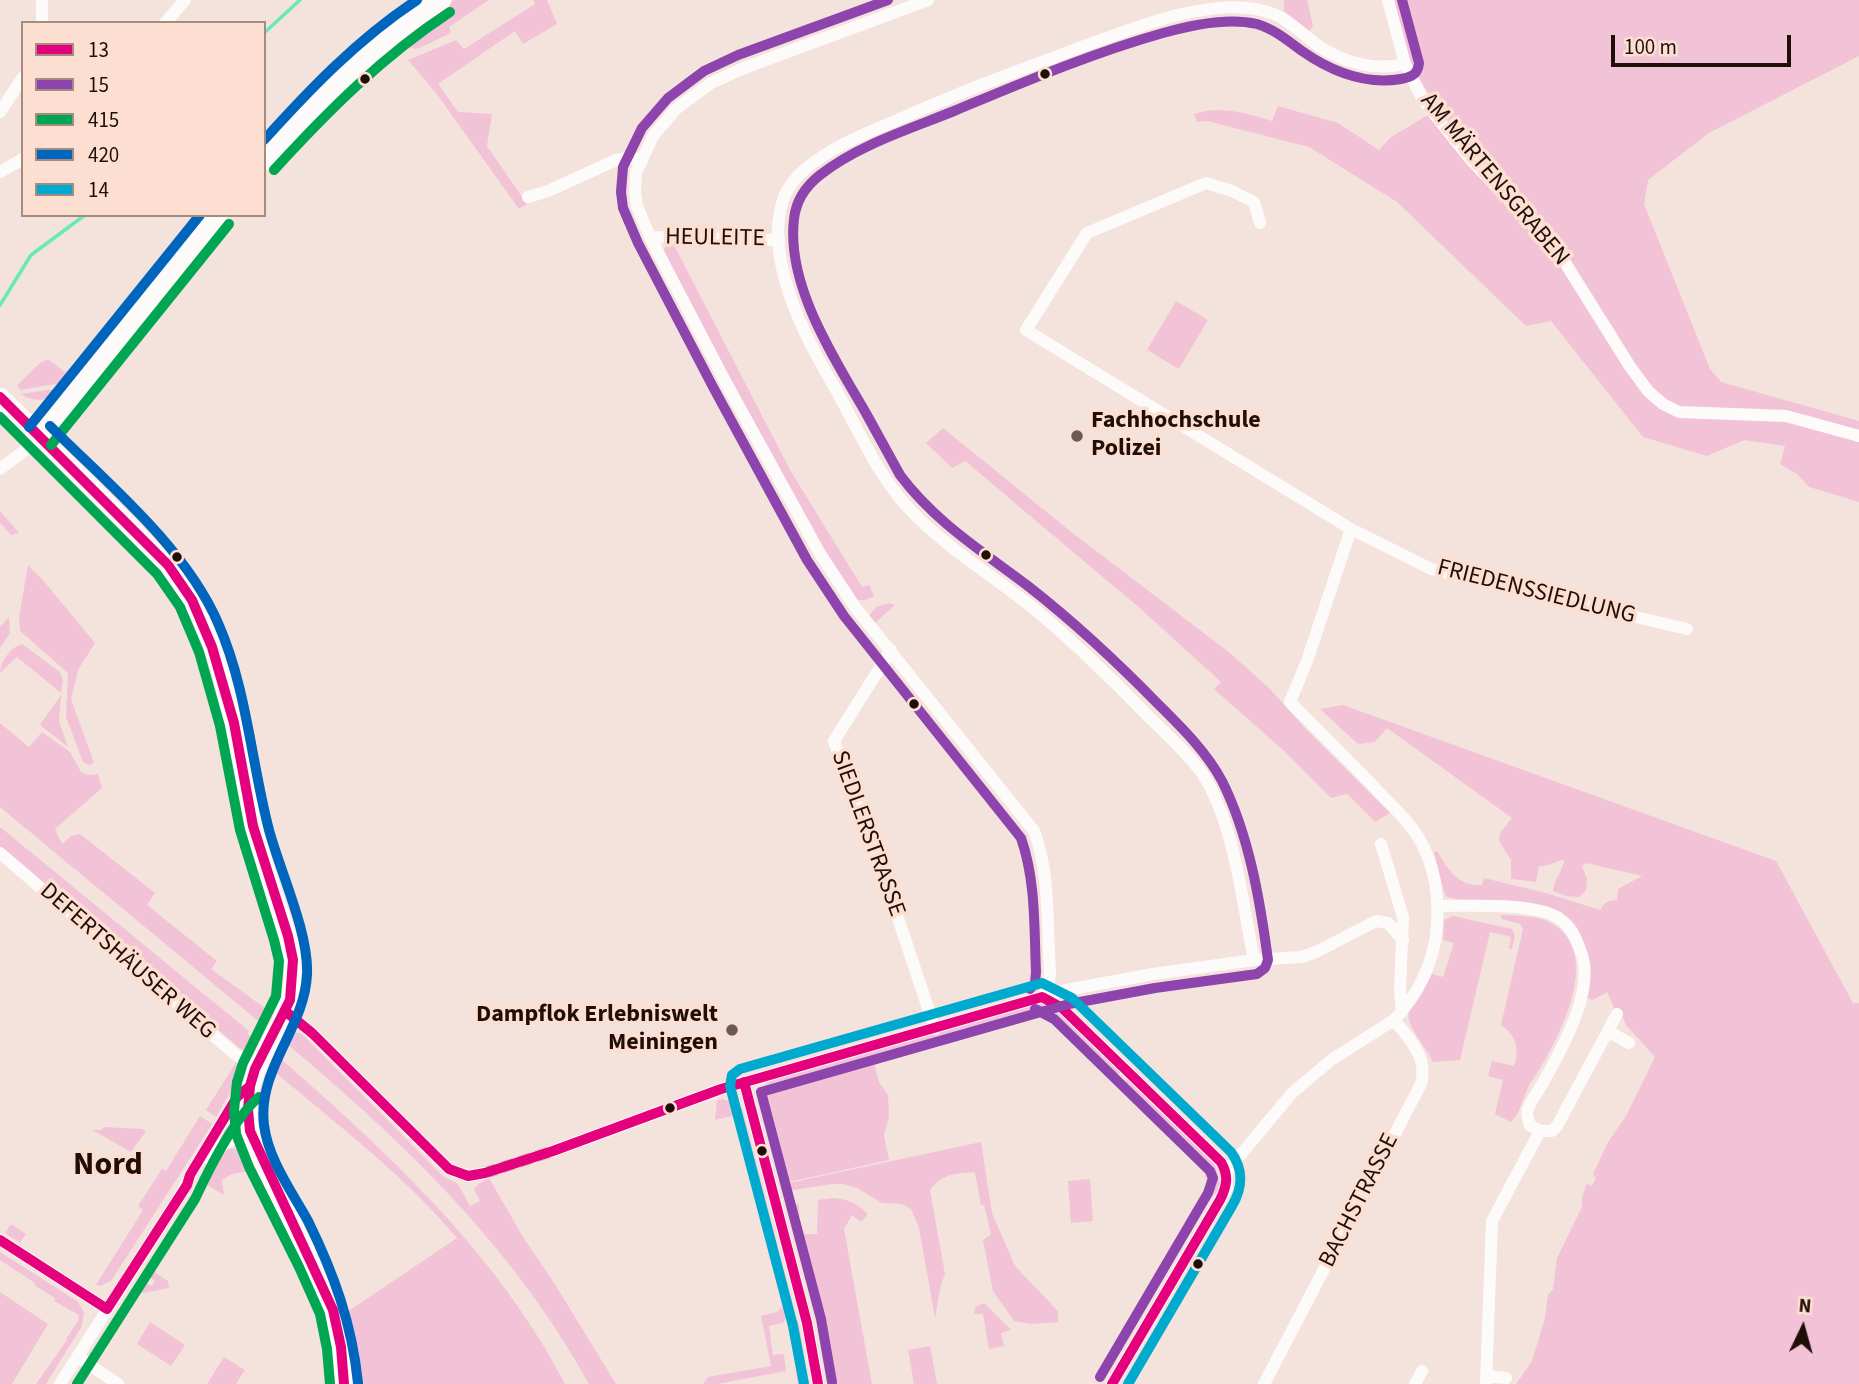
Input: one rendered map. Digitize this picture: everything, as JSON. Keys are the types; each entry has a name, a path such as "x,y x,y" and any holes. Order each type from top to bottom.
{"main road":[{"path":"266,160 367,58 412,20 443,0"},
{"path":"40,436 216,217"},
{"path":"0,397 168,565 192,600 204,627 234,723 253,825 291,948 292,995 253,1078 248,1110 250,1131 333,1310 341,1346 344,1384"}],"street":[{"path":"42,0 42,21"},
{"path":"167,21 185,0"},
{"path":"928,0 717,79 676,109 653,136 636,173 635,191 637,206 650,237 731,393 819,552 855,607 1034,831 1043,871 1050,974 1048,988 1042,997"},
{"name":"AM MÄRTENSGRABEN","path":"1388,0 1405,64 1423,100 1450,135 1559,253 1648,391 1663,404 1679,412 1786,416 1859,436"},
{"path":"1254,960 1226,825 1204,777 1184,752 1091,660 1029,605 941,539 895,495 811,348 792,301 779,240 780,215 785,194 804,170 863,134 961,92 1176,16 1224,8 1264,11 1285,19 1321,48 1351,61 1382,68 1405,64"},
{"path":"0,112 21,80"},
{"path":"528,197 548,191 616,160 641,159"},
{"path":"0,172 21,160"},
{"name":"FRIEDENSSIEDLUNG","path":"1261,223 1254,202 1232,191 1206,183 1087,233 1026,330 1351,529 1431,569 1687,629"},
{"name":"HEULEITE","path":"650,237 779,240"},
{"path":"0,468 40,436"},
{"path":"1227,1171 1292,1093 1331,1060 1398,1016 1432,959 1437,934 1436,883 1412,827 1290,702 1307,661 1351,529"},
{"name":"SIEDLERSTRASSE","path":"891,650 834,741 894,906 934,1029"},
{"path":"1381,844 1403,917 1398,1016"},
{"name":"DEFERTSHÄUSER WEG","path":"0,853 234,1053 253,1078"},
{"path":"1438,906 1501,907 1548,912 1571,929 1578,945 1584,968 1577,1011 1558,1055 1527,1110 1530,1125 1540,1131 1552,1131 1557,1126 1617,1014"},
{"path":"553,1152 669,1106 744,1082 1066,990 1153,974 1254,960 1302,957 1376,921 1388,923 1403,940"},
{"path":"1042,997 1062,1008 1221,1162 1227,1171 1227,1188 1112,1384"},
{"path":"285,1011 308,1030 449,1170 468,1176 485,1173"},
{"name":"BACHSTRASSE","path":"1264,1384 1421,1084 1423,1064 1398,1016"},
{"path":"1608,1031 1629,1043"},
{"path":"60,1384 187,1185 190,1175 237,1097 253,1078"},
{"path":"744,1082 807,1323 818,1384"},
{"path":"187,1185 195,1179 218,1147 250,1131"},
{"path":"1506,1378 1486,1380 1492,1221 1540,1131"},
{"path":"0,1240 107,1309"},
{"path":"78,1357 118,1384"},
{"path":"1415,1384 1422,1371"}],"shaded area":[{"path":"454,0 489,0 449,27 451,32 447,35 419,48 408,46 406,33"},
{"path":"533,0 547,0 557,24 523,44 515,31 438,84 458,112 492,114 487,146 527,204 519,209 436,93 408,60 456,40 464,49 535,4"},
{"path":"1284,0 1307,0 1313,26 1309,31 1284,11"},
{"path":"1393,0 1859,0 1859,56 1709,133 1648,180 1644,204 1710,369 1721,382 1859,421 1859,502 1809,487 1797,474 1780,464 1785,446 1744,440 1707,456 1643,437 1551,321 1526,326 1397,202 1309,147 1207,121 1197,122 1194,114 1214,110 1243,113 1272,121 1278,106 1338,123 1379,150 1391,137 1438,109 1411,65"},
{"path":"678,240 675,247 790,470 862,587 869,585 874,596 856,600 814,536 665,256 664,249 667,244"},
{"path":"1176,301 1208,320 1179,369 1147,350"},
{"path":"48,359 71,377 67,382 20,390 17,385"},
{"path":"61,388 42,400 21,394"},
{"path":"943,428 1070,531 1230,653 1270,689 1390,813 1375,822 1347,794 1331,798 1283,750 1214,689 1221,682 1142,610 965,461 952,468 926,443"},
{"path":"0,511 19,533 11,535 0,523"},
{"path":"28,565 95,643 78,670 71,699 94,763 89,765 83,762 66,717 68,673 20,631 19,617"},
{"path":"889,603 895,605 875,623 869,616 876,607"},
{"path":"9,617 10,633 0,648 0,627"},
{"path":"22,644 60,672 63,680 61,693 17,657 0,673 7,656"},
{"path":"61,695 59,721 68,747 40,725"},
{"path":"1343,705 1776,861 1853,1003 1859,1003 1859,1384 1516,1384 1532,1361 1545,1318 1548,1295 1553,1289 1557,1258 1582,1207 1582,1196 1587,1184 1592,1186 1596,1178 1593,1174 1608,1142 1626,1116 1655,1057 1626,1025 1607,992 1593,1000 1585,997 1585,948 1578,928 1565,915 1548,907 1528,903 1447,897 1434,852 1437,851 1455,876 1466,883 1482,885 1484,878 1600,910 1607,902 1617,900 1618,889 1642,876 1586,863 1582,866 1587,879 1586,890 1579,897 1553,891 1564,860 1539,866 1536,882 1511,879 1511,860 1499,841 1500,833 1512,818 1387,728 1375,742 1358,744 1320,709"},
{"path":"0,723 29,747 42,732 70,752 81,772 98,774 102,788 55,829 62,844 71,836 80,834 155,893 147,905 217,961 211,969 269,1011 263,1025 0,807"},
{"path":"0,827 249,1031 247,1034 256,1040 250,1052 241,1049 0,847"},
{"path":"1501,915 1532,917 1549,922 1566,936 1575,955 1576,977 1562,1025 1511,1122 1495,1114 1503,1080 1488,1076 1492,1061 1514,1066 1516,1060 1513,1038 1501,1025 1523,929 1520,924 1502,919"},
{"path":"1453,916 1512,929 1515,936 1512,949 1509,948 1511,937 1490,932 1460,1060 1433,1062 1412,1027 1408,1013 1432,974 1443,977 1454,943 1443,940 1444,920"},
{"path":"1041,1003 1047,1004 1046,1012 1041,1011 963,1036 765,1085 774,1077"},
{"path":"1059,1012 1121,1072 1116,1077 1053,1018"},
{"path":"291,1031 302,1034 443,1176 458,1184 470,1206 480,1201 474,1189 489,1178 616,1384 589,1384 526,1286 490,1241 452,1197 411,1156 282,1040"},
{"path":"274,1053 396,1165 472,1247 506,1290 565,1384 357,1384 347,1312 457,1238 390,1170 269,1067"},
{"path":"873,1059 879,1082 888,1095 889,1117 884,1135 889,1160 784,1183 762,1101 763,1089"},
{"path":"237,1061 244,1067 216,1117 206,1110"},
{"path":"1128,1079 1215,1165 1220,1183 1215,1195 1212,1193 1210,1197 1202,1161 1123,1084"},
{"path":"723,1099 742,1108 795,1313 786,1317 783,1323 769,1326 773,1355 784,1354 786,1371 717,1384 703,1384 708,1377 771,1366 761,1316 777,1312 786,1304 736,1115 715,1120 717,1100"},
{"path":"200,1116 212,1124 111,1281 96,1285 143,1210 138,1206 162,1169 166,1171"},
{"path":"103,1127 146,1131 131,1152 92,1130 102,1130"},
{"path":"981,1142 992,1213 1015,1266 1058,1311 1058,1322 1031,1324 1014,1321 993,1291 983,1240 991,1234 984,1205 981,1205 975,1172 950,1175 930,1190 945,1274 935,1318 919,1228 911,1209 902,1204 882,1203 857,1188 843,1184 786,1191 784,1184"},
{"path":"228,1149 239,1149 246,1154 255,1170 232,1174 222,1180 224,1195 206,1184 151,1270 168,1281 169,1288 143,1293 132,1290 137,1283 142,1282 152,1286 155,1281 144,1274 209,1170"},
{"path":"1090,1179 1093,1221 1071,1223 1068,1181"},
{"path":"832,1198 852,1202 868,1214 861,1222 852,1215 844,1229 872,1384 830,1384 817,1312 790,1206 799,1204 800,1234 817,1234 818,1200"},
{"path":"11,1224 26,1234 20,1243 5,1233"},
{"path":"0,1252 77,1301 84,1312 82,1326 46,1384 36,1384 67,1340 79,1315 54,1301 55,1298 0,1260"},
{"path":"0,1292 48,1324 12,1384 0,1384"},
{"path":"984,1303 1011,1330 1001,1333 1004,1346 989,1349 983,1314 974,1314 975,1307"},
{"path":"798,1320 809,1384 798,1384 792,1343 797,1341 793,1325"},
{"path":"150,1322 185,1345 171,1366 137,1344"},
{"path":"930,1346 937,1384 914,1384 908,1350"},
{"path":"224,1357 245,1370 236,1384 207,1384"}],"waterway":[{"path":"266,31 300,0"},
{"path":"0,305 31,255 82,217"}],"tunnel":[{"path":"485,1173 553,1151"}],"transit line":[{"name":"420","path":"266,138 336,65 375,31 417,0"},
{"name":"15","path":"888,0 738,55 704,71 668,98 642,128 623,167 623,208 638,243 713,387 807,560 844,616 1021,838 1033,904 1036,972 1035,983 1030,989"},
{"name":"15","path":"832,1382 821,1319 761,1092 1069,1004 1155,988 1257,974 1265,968 1268,960 1257,891 1239,823 1222,781 1193,740 1095,643 1028,586 944,522 900,475 828,346 805,296 794,244 794,219 799,200 810,184 835,164 885,138 1084,59 1136,41 1197,25 1234,21 1257,24 1275,32 1337,71 1375,80 1408,77 1416,72 1419,63 1402,0"},
{"name":"415","path":"274,170 357,85 402,47 450,12"},
{"name":"420","path":"29,427 198,217"},
{"name":"415","path":"51,445 229,224"},
{"name":"13","path":"0,397 168,565 192,600 212,647 234,723 253,826 293,960 290,1000 255,1069 250,1086 250,1131 333,1310 341,1347 344,1384"},
{"name":"415","path":"0,417 157,574 180,607 199,652 220,726 240,830 279,961 276,996 243,1063 237,1082 234,1110 236,1134 249,1167 320,1314 330,1384"},
{"name":"420","path":"50,426 166,543 204,595 228,648 242,699 269,830 299,921 306,958 304,994 267,1085 264,1105 266,1138 275,1163 308,1221 334,1280 351,1340 358,1383"},
{"name":"14","path":"804,1384 793,1326 730,1086 732,1075 740,1069 1042,983 1072,998 1231,1152 1240,1172 1240,1185 1232,1206 1128,1384"},
{"name":"13","path":"1042,997 1062,1008 1221,1162 1226,1176 1226,1186 1220,1200 1112,1384"},
{"name":"13","path":"285,1011 312,1033 449,1169 468,1176 553,1151 721,1089 1042,997"},
{"name":"15","path":"1035,1009 1054,1019 1210,1171 1213,1178 1208,1193 1100,1377"},
{"name":"13","path":"744,1082 807,1323 818,1384"},
{"name":"13","path":"107,1309 187,1185 190,1175 237,1097 250,1086"},
{"name":"415","path":"77,1384 195,1199 232,1130 259,1097"},
{"name":"13","path":"0,1240 107,1309"}],"place":[{"name":"Fachhochschule Polizei","path":"1077,436"},
{"name":"Dampflok Erlebniswelt Meiningen","path":"732,1030"}],"district":[{"name":"Nord","path":"108,1167"}]}
